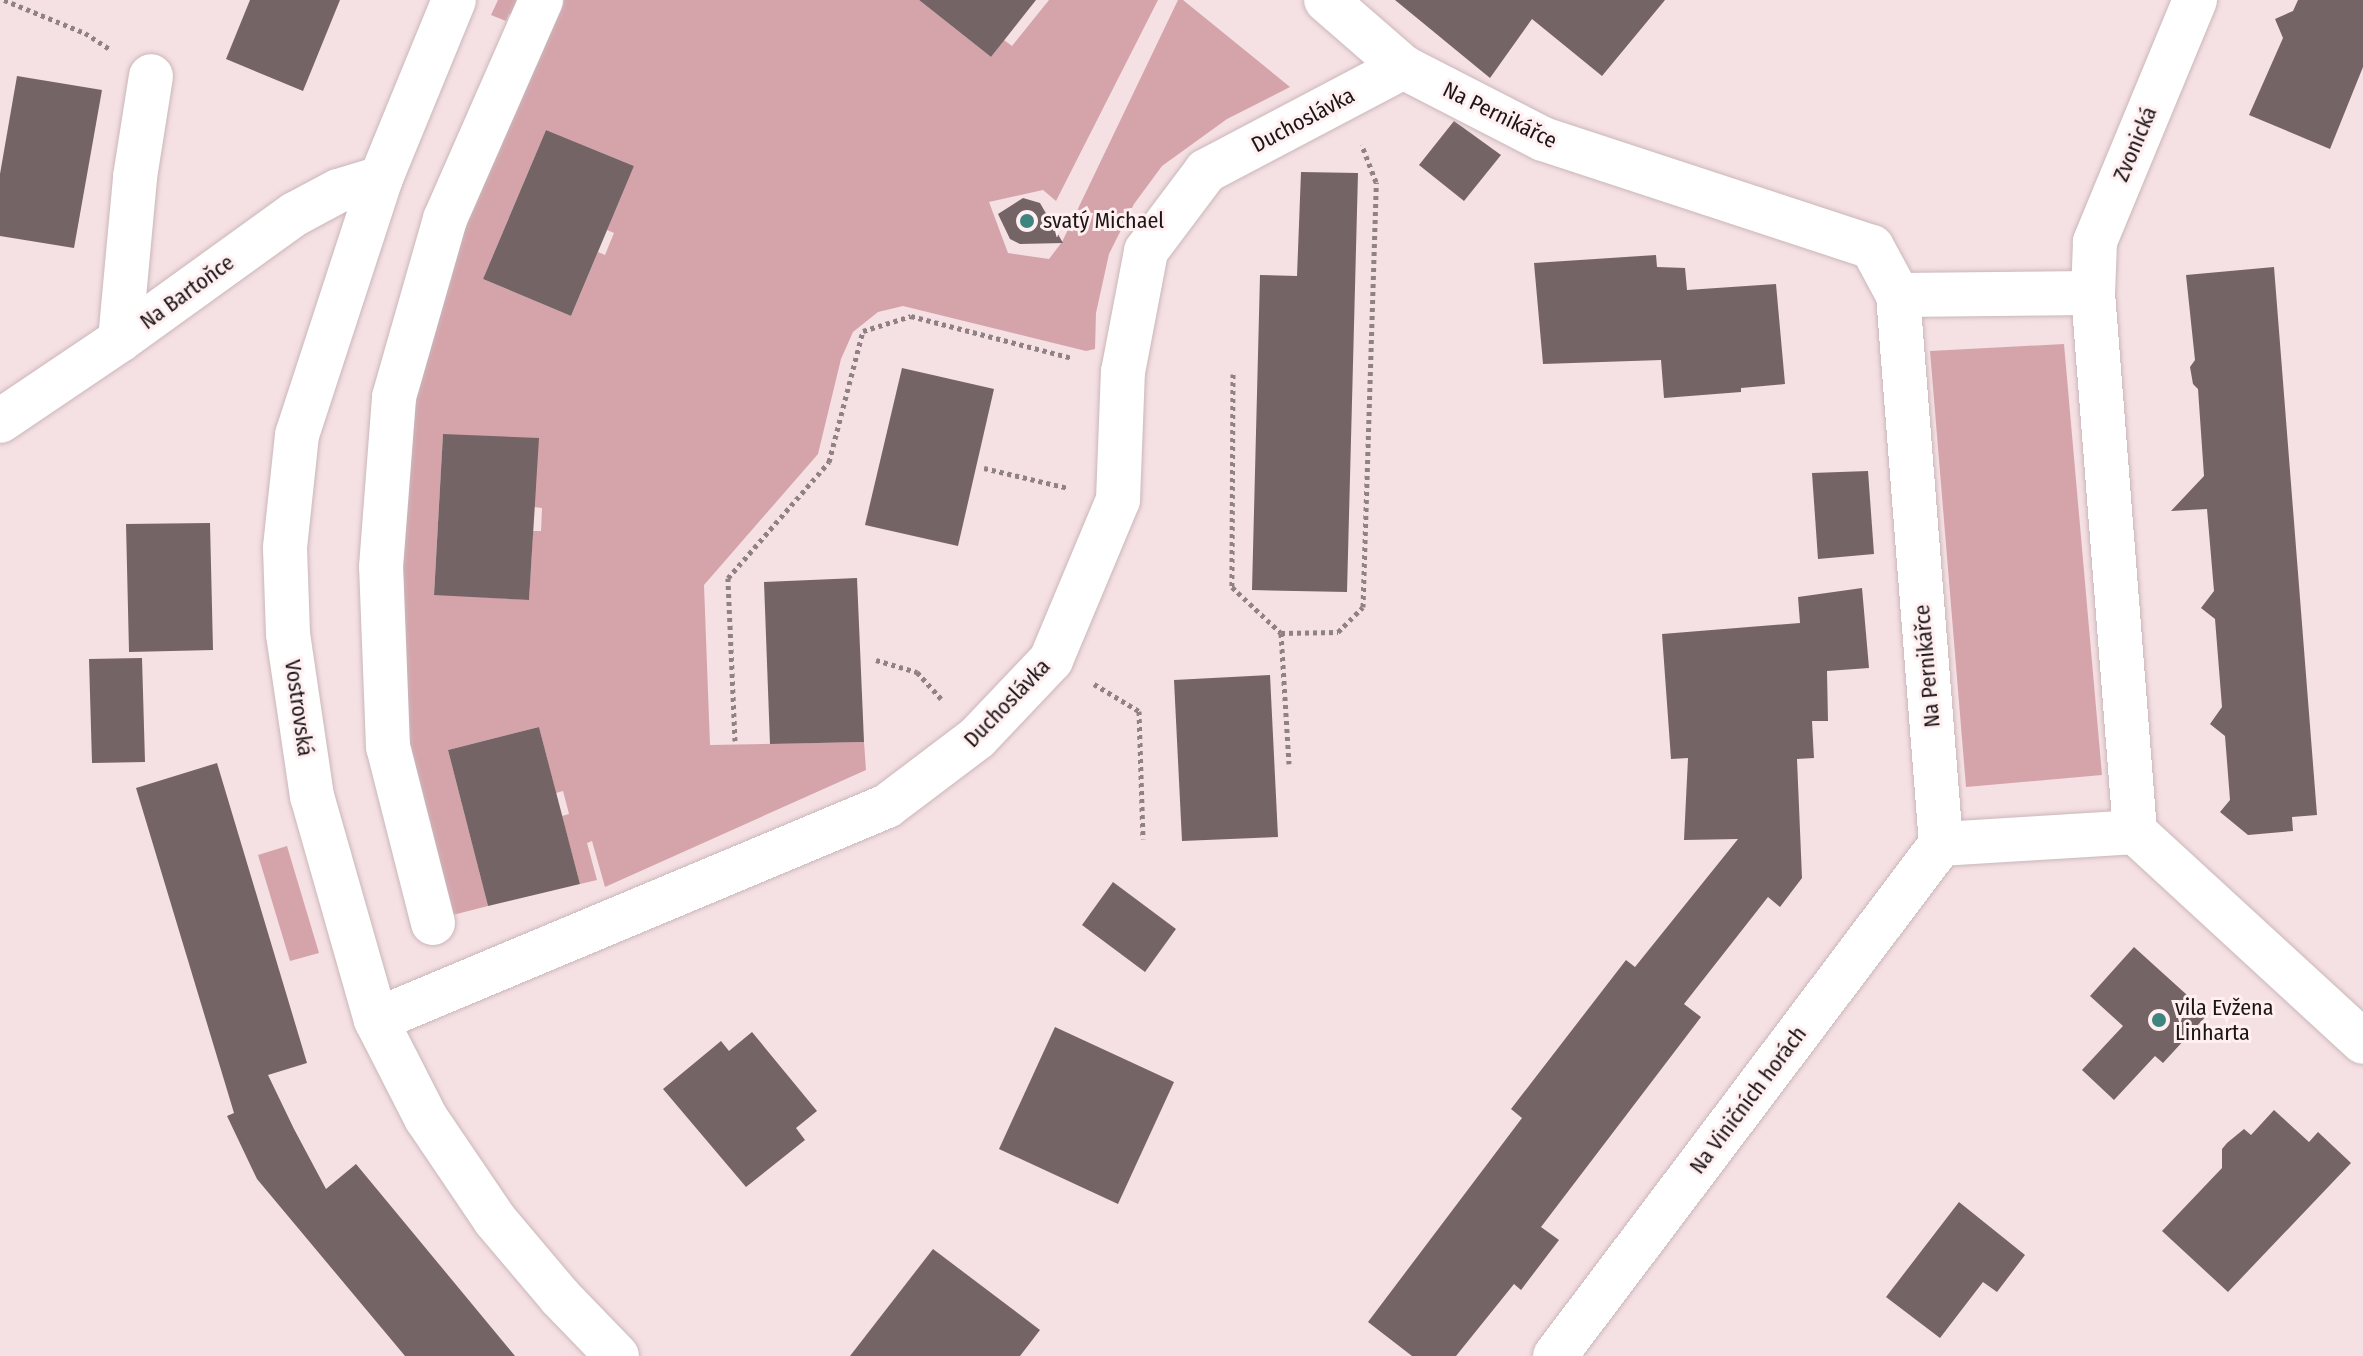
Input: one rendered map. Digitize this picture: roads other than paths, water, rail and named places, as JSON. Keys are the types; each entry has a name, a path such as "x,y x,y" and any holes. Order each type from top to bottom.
{"street":[{"name":"Vostrovská","path":"454,0 381,178 297,435 285,548 288,634 312,796 376,1020 426,1118 495,1220 560,1297 617,1356"},
{"path":"433,923 388,747 381,567 394,397 445,219 541,0"},
{"name":"Na Pernikářce","path":"1326,0 1403,67 1543,139 1872,247 1898,295 1941,844"},
{"name":"Zvonická","path":"2093,293 2095,242 2195,0"},
{"name":"Duchoslávka","path":"376,1020 887,806 977,738 1051,660 1118,500 1123,372 1146,251 1206,171 1403,67"},
{"path":"120,340 135,177 151,76"},
{"name":"Na Bartoňce","path":"0,421 120,340 295,214 338,191 381,178"},
{"path":"1898,295 2093,293 2135,832"},
{"path":"1941,844 2135,832 2355,1019"},
{"name":"Na Viničních horách","path":"1555,1356 1941,844"}],"place":[{"name":"svatý Michael","path":"1027,221"},
{"name":"vila Evžena Linharta","path":"2159,1020"}]}
